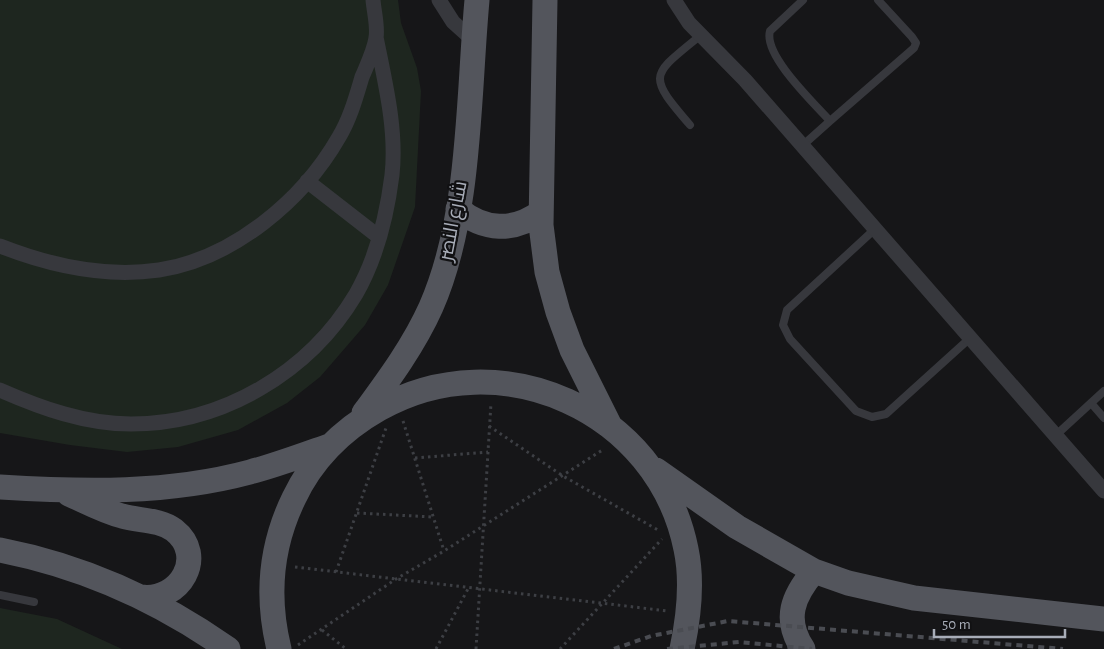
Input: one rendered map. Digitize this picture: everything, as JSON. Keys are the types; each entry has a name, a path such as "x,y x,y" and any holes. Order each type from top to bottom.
{"main road":[{"name":"شارع النصر","path":"360,419 410,348 431,307 447,264 458,209 477,0"},
{"path":"545,0 541,212 547,272 558,312 572,350 616,430"},
{"path":"458,209 477,222 499,227 521,224 541,212"},
{"path":"279,649 273,626 270,595 272,564 283,521 290,505 302,481 329,446 360,419 396,399 443,384 492,381 534,388 573,402 616,430 648,464 737,527 814,571 848,582 914,598 1104,619"},
{"path":"0,487 62,491 136,489 212,481 285,462 329,446"},
{"path":"648,464 672,504 686,548 690,581 689,614 682,649"},
{"path":"62,491 111,513 168,526 181,538 188,555 186,573 182,581 175,588 159,597 141,597"},
{"path":"0,550 70,568 141,597 228,649"},
{"path":"803,649 794,634 792,618 794,602 800,588 814,571"}],"street":[{"path":"0,390 65,415 130,424 174,421 211,412 243,399 274,380 309,351 329,330 356,294 379,237 389,192 393,148 385,83 376,37 373,0"},
{"path":"439,0 453,22 473,40"},
{"path":"674,0 679,10 802,146 1104,491"},
{"path":"0,246 46,262 84,271 122,272 160,270 201,259 228,246 274,212 307,181 340,136 352,110 376,37"},
{"path":"307,181 379,237"}],"lane":[{"path":"803,0 770,31 769,41 771,49 782,66 830,122"},
{"path":"802,146 914,48 916,43 878,0"},
{"path":"690,125 664,96 659,79 661,70 666,63 701,35"},
{"path":"875,229 787,310 783,325 790,339 856,411 872,417 886,414 970,338"},
{"path":"1055,436 1104,391"},
{"path":"1091,403 1104,418"},
{"path":"0,595 34,602"}],"path":[{"path":"476,649 492,381"},
{"path":"396,399 444,551"},
{"path":"336,572 396,399"},
{"path":"489,426 563,476 665,535 560,649"},
{"path":"292,649 396,579 563,476 616,430"},
{"path":"415,458 488,452"},
{"path":"357,513 433,517"},
{"path":"272,564 689,614"},
{"path":"436,649 469,587"},
{"path":"322,630 346,649"}],"shaded area":[{"path":"0,0 398,0 401,23 417,68 421,91 415,207 388,285 365,325 320,377 287,403 238,430 178,447 127,452 70,445 0,433"},
{"path":"0,608 57,619 122,649 0,649"}],"railway":[{"path":"614,649 651,636 728,621 1063,649"},
{"path":"667,649 739,642 812,649"}]}
